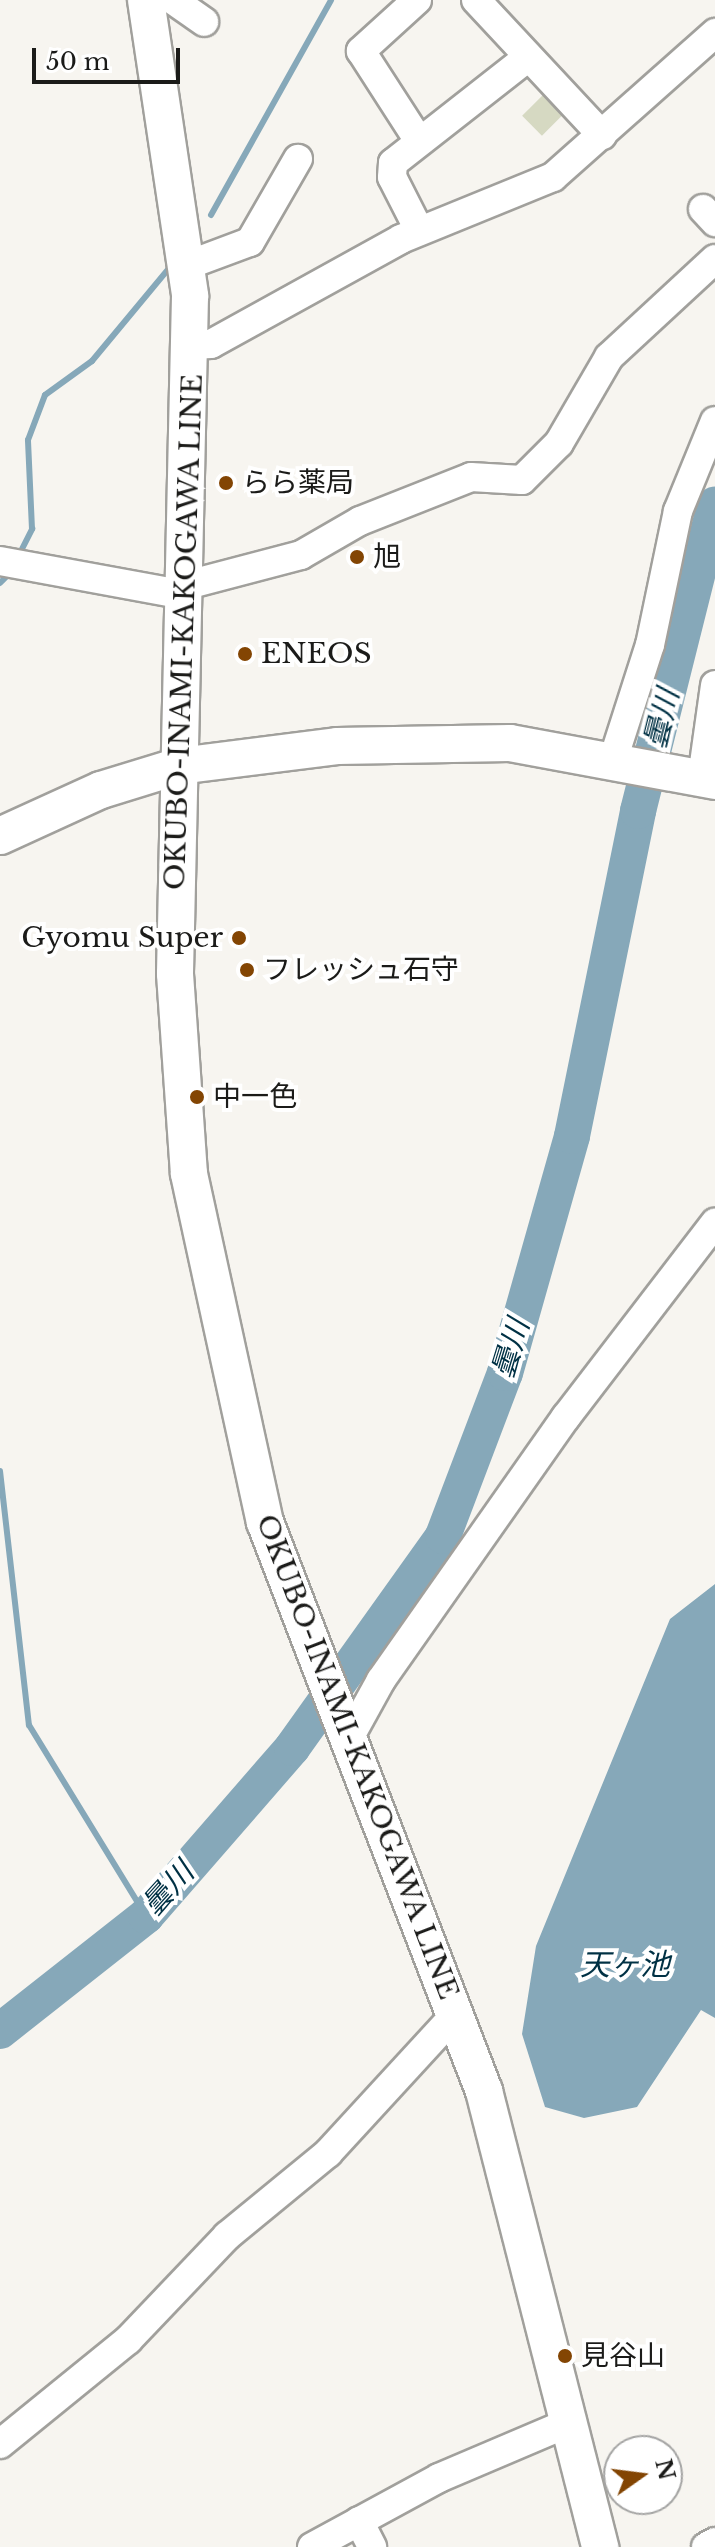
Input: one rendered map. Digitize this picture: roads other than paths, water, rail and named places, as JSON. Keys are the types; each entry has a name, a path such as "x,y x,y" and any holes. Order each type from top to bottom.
{"main road":[{"name":"OKUBO-INAMI-KAKOGAWA LINE","path":"146,0 188,265 191,345 175,1029 187,1160 241,1434 319,1669 456,2014 488,2106 600,2547"},
{"path":"0,836 101,790 179,766 337,746 459,740 617,761 703,779"}],"street":[{"path":"173,0 204,22"},
{"path":"417,0 361,51 419,141"},
{"path":"476,0 602,135"},
{"path":"191,345 224,338 419,230 542,184 602,135 715,33"},
{"path":"419,230 392,177 393,163 528,57"},
{"path":"188,265 250,242 298,159"},
{"path":"1,562 187,590 301,555 360,521 471,477 522,480 559,443 609,357 715,259"},
{"path":"617,761 650,645 678,511 715,421"},
{"path":"703,779 715,685"},
{"path":"348,1740 381,1680 574,1406 715,1223"},
{"path":"0,2444 128,2340 227,2236 328,2153 456,2014"},
{"path":"312,2547 359,2521 570,2422"},
{"path":"359,2521 372,2547"},
{"path":"706,2547 715,2542"}],"water":[{"name":"天ヶ池","path":"715,1584 715,2018 701,2010 637,2107 584,2118 545,2107 522,2034 536,1946 670,1619"}],"waterway":[{"path":"211,215 331,0"},
{"path":"21,551 32,529 28,440 45,395 92,361 170,267"},
{"name":"曇川","path":"0,2031 146,1916 292,1748 443,1536 505,1373 572,1136 638,811 715,505"},
{"path":"0,583 8,575"},
{"path":"0,1471 29,1725 146,1916"}],"place":[{"name":"らら薬局","path":"226,483"},
{"name":"旭","path":"357,557"},
{"name":"ENEOS","path":"245,654"},
{"name":"Gyomu Super","path":"239,938"},
{"name":"フレッシュ石守","path":"247,970"},
{"name":"中一色","path":"197,1097"},
{"name":"見谷山","path":"565,2356"}]}
